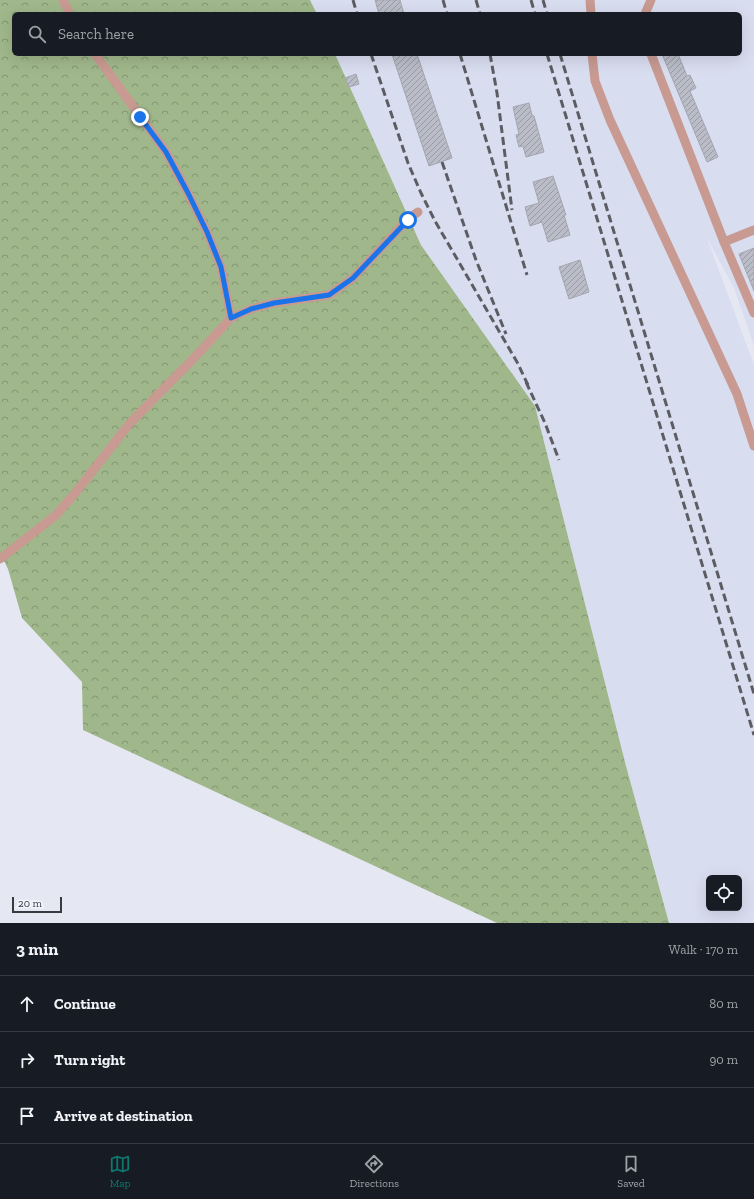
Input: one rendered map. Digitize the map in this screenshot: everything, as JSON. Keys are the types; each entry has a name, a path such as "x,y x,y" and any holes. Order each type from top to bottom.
{"lane":[{"path":"63,0 69,12"},
{"path":"590,0 591,12"},
{"path":"646,12 651,0"},
{"path":"96,56 166,152 188,193 207,232 221,267 231,318"},
{"path":"592,56 595,81 610,120 737,394 754,446"},
{"path":"652,56 724,242 754,313"},
{"path":"0,558 56,514 76,492 130,423 231,318 251,309 274,303 329,295 353,278 408,220 418,212"},
{"path":"724,242 754,230"}],"shaded area":[{"path":"310,0 754,0 754,346 734,288 707,238 754,365 754,923 669,923 626,766 535,406 421,245 336,56 742,56 742,12 316,12"}],"green space":[{"path":"0,0 310,0 316,12 12,12 12,56 336,56 421,245 535,406 626,766 669,923 497,923 83,730 82,682 22,618 8,569 0,553"}],"building":[{"path":"375,0 400,0 403,12 378,12"},
{"path":"393,56 418,56 452,158 429,166"},
{"path":"663,56 679,56 687,76 690,75 696,88 690,91 718,157 707,162"},
{"path":"356,74 359,84 349,87 345,78"},
{"path":"529,103 544,152 526,157 523,146 519,147 516,135 519,134 513,107"},
{"path":"553,176 566,215 564,215 570,235 548,242 542,222 530,226 525,207 539,203 533,182"},
{"path":"754,248 754,291 739,254"},
{"path":"580,260 589,292 569,299 559,267"}],"railway":[{"path":"353,0 356,12"},
{"path":"443,0 446,12"},
{"path":"476,0 479,12"},
{"path":"531,0 534,12"},
{"path":"543,0 546,12"},
{"path":"372,56 408,163 421,193 435,221 517,362 528,385"},
{"path":"461,56 527,275"},
{"path":"490,56 497,93 512,210"},
{"path":"548,56 754,735"},
{"path":"561,56 754,694"},
{"path":"442,162 476,260 506,334"},
{"path":"526,382 545,423 559,460"}],"route":[{"path":"140,117 166,152 207,232 221,267 231,318 251,309 274,303 329,295 353,278 408,220"}]}
